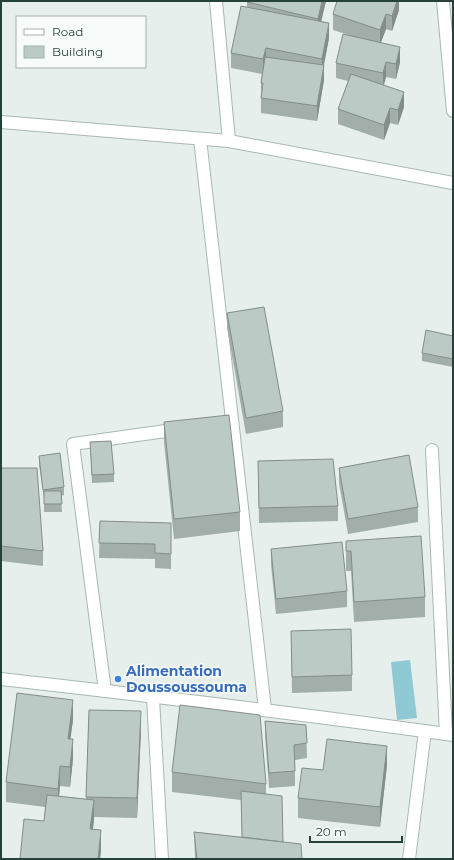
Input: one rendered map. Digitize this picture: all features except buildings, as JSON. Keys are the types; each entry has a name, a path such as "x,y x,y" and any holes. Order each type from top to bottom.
{"street":[{"path":"216,1 229,141"},
{"path":"446,6 453,111"},
{"path":"1,122 229,141 453,183"},
{"path":"200,139 265,709"},
{"path":"217,424 232,422"},
{"path":"105,691 73,444 194,427"},
{"path":"1,679 153,698 265,709 450,735 432,450"},
{"path":"153,698 162,859"},
{"path":"409,859 425,731"}],"water":[{"path":"410,660 417,718 397,720 391,662"}],"place":[{"name":"Alimentation Doussoussouma","path":"118,679"}]}
